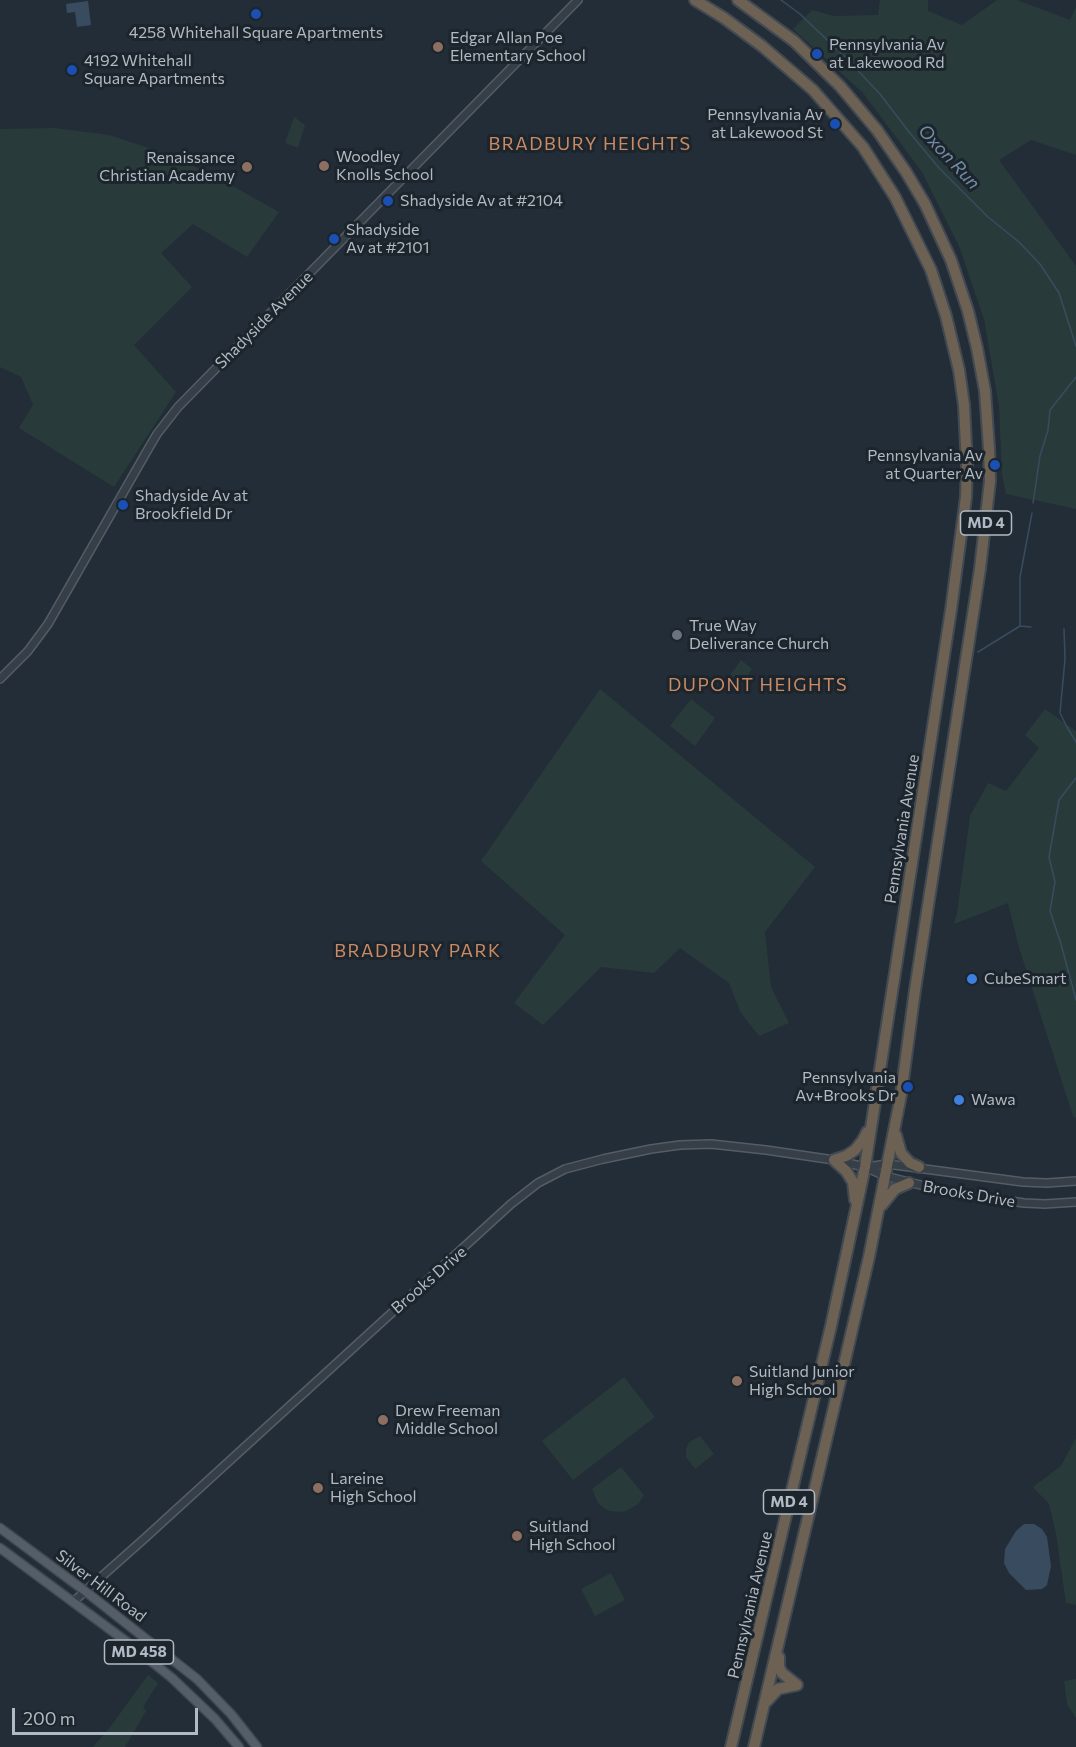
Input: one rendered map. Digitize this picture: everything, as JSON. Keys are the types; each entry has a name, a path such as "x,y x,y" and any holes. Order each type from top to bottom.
{"highway":[{"name":"Pennsylvania Avenue","path":"695,0 740,29 778,58 813,90 863,147 895,197 931,270 946,316 959,370 966,428 966,500 951,610 865,1167 831,1326 731,1747"},
{"name":"MD 4","path":"738,0 794,41 826,71 878,130 925,204 951,260 968,311 977,348 985,391 990,481 986,523 901,1095 844,1368 754,1747"},
{"path":"856,1209 853,1182 846,1171 834,1160 859,1147 873,1118"},
{"path":"894,1126 896,1141 901,1153 910,1163 918,1167"},
{"path":"878,1211 895,1189 909,1183"},
{"path":"763,1706 776,1690 797,1685 784,1676 781,1670 778,1643"}],"main road":[{"name":"Silver Hill Road","path":"0,1528 197,1679 231,1714 257,1747"},
{"name":"Silver Hill Road","path":"0,1548 172,1678 215,1719 239,1747"}],"street":[{"name":"Shadyside Avenue","path":"0,679 28,651 48,624 157,434 178,407 578,0"},
{"name":"Brooks Drive","path":"73,1602 512,1204 547,1177 577,1165 603,1158 680,1145 711,1144 834,1160 865,1167 909,1183 948,1192 1024,1203 1076,1202"},
{"name":"Brooks Drive","path":"865,1167 887,1164 1023,1182 1076,1181"}],"green space":[{"path":"880,0 928,0 928,11 962,25 997,0 1017,0 1070,20 1076,7 1076,155 1031,140 999,160 1076,266 1076,509 1006,494 1002,474 999,406 984,319 959,246 922,172 863,93 793,29 812,10 834,16 878,15"},
{"path":"294,117 305,125 298,148 285,143"},
{"path":"55,128 109,135 170,155 222,180 279,212 247,257 193,224 161,253 192,287 134,345 176,392 114,487 19,428 33,405 21,377 0,367 0,129"},
{"path":"741,660 752,669 738,689 726,681"},
{"path":"600,689 815,867 765,932 771,987 789,1023 759,1036 741,1013 729,983 680,948 654,973 601,967 543,1025 514,1003 565,935 481,861"},
{"path":"691,699 715,718 695,746 670,726"},
{"path":"1045,709 1076,731 1076,1118 1073,1116 1020,951 1008,903 954,924 970,816 988,783 1006,791 1039,748 1025,735"},
{"path":"624,1377 655,1417 573,1480 542,1441"},
{"path":"700,1436 714,1454 695,1469 686,1457 686,1449 689,1442"},
{"path":"1076,1438 1076,1605 1066,1603 1056,1534 1049,1504 1033,1487 1061,1466"},
{"path":"621,1467 644,1495 639,1503 630,1509 623,1512 610,1511 598,1503 592,1489"},
{"path":"611,1573 625,1600 595,1616 581,1589"},
{"path":"148,1675 158,1683 143,1707 146,1711 125,1747 93,1747 111,1726"},
{"path":"1076,1679 1076,1718 1067,1704 1064,1681"}],"water":[{"path":"88,1 91,25 77,27 75,12 67,13 66,4"},
{"path":"1024,1524 1034,1524 1042,1529 1047,1537 1051,1566 1047,1585 1042,1589 1026,1590 1009,1573 1004,1563 1005,1549 1016,1531"}],"waterway":[{"name":"Oxon Run","path":"781,0 800,14 845,57 880,94 940,169 1040,264 1059,293 1076,346"},
{"name":"Oxon Run","path":"1033,503 1050,410 1076,377"},
{"name":"Oxon Run","path":"978,652 1020,626 1020,577 1032,513"},
{"name":"Oxon Run","path":"1020,626 1031,627"},
{"name":"Oxon Run","path":"1064,629 1065,659 1060,713 1076,742"},
{"name":"Oxon Run","path":"1076,778 1059,800 1049,857 1055,882 1050,911 1076,1000"}],"place":[{"name":"4258 Whitehall Square Apartments","path":"256,14"},
{"name":"Edgar Allan Poe Elementary School","path":"438,47"},
{"name":"Pennsylvania Av at Lakewood Rd","path":"817,54"},
{"name":"4192 Whitehall Square Apartments","path":"72,70"},
{"name":"Pennsylvania Av at Lakewood St","path":"835,124"},
{"name":"Woodley Knolls School","path":"324,166"},
{"name":"Renaissance Christian Academy","path":"247,167"},
{"name":"Shadyside Av at #2104","path":"388,201"},
{"name":"Shadyside Av at #2101","path":"334,239"},
{"name":"Pennsylvania Av at Quarter Av","path":"995,465"},
{"name":"Shadyside Av at Brookfield Dr","path":"123,505"},
{"name":"True Way Deliverance Church","path":"677,635"},
{"name":"CubeSmart","path":"972,979"},
{"name":"Pennsylvania Av+Brooks Dr","path":"908,1087"},
{"name":"Wawa","path":"959,1100"},
{"name":"Suitland Junior High School","path":"737,1381"},
{"name":"Drew Freeman Middle School","path":"383,1420"},
{"name":"Lareine High School","path":"318,1488"},
{"name":"Suitland High School","path":"517,1536"}],"district":[{"name":"BRADBURY HEIGHTS","path":"590,144"},
{"name":"DUPONT HEIGHTS","path":"758,685"},
{"name":"BRADBURY PARK","path":"418,951"}]}
